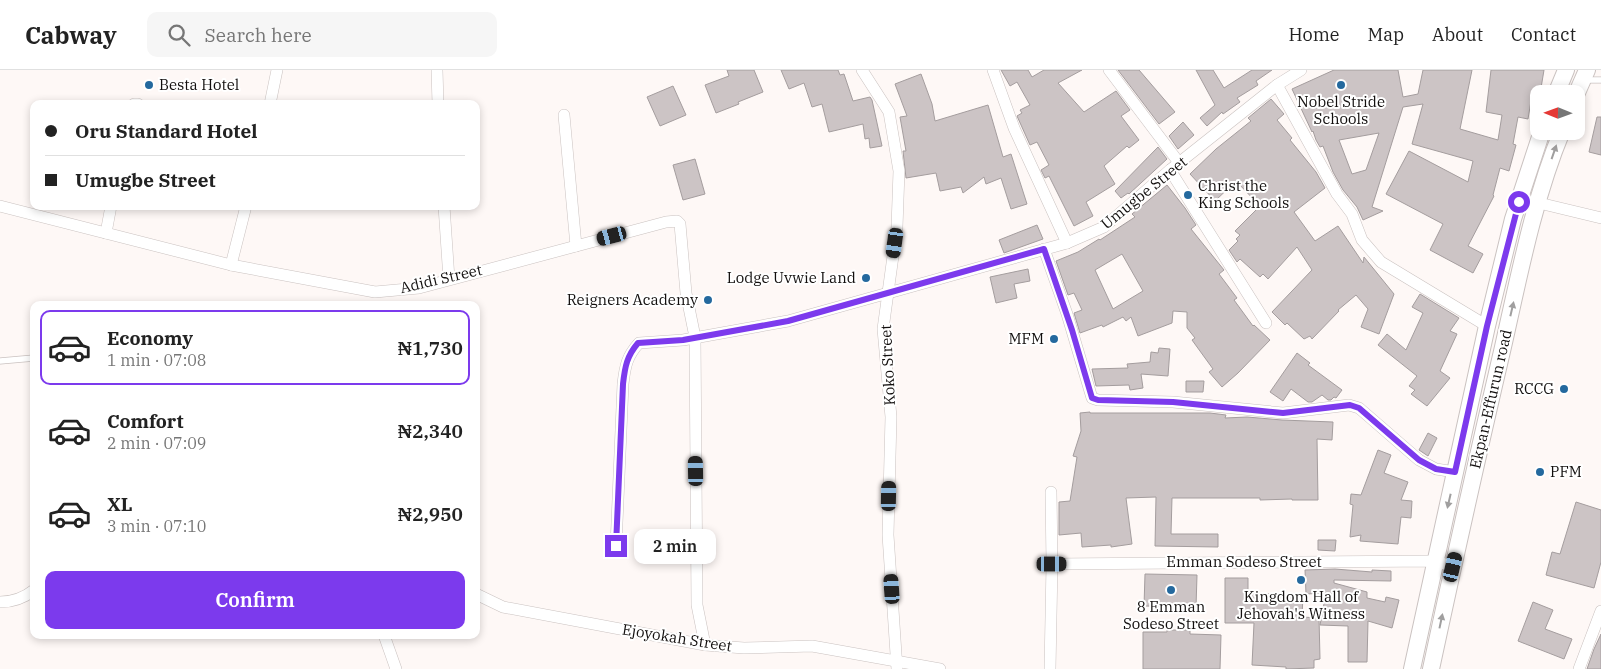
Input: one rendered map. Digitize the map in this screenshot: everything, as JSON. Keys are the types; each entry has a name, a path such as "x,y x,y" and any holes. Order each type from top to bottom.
{"main road":[{"path":"1560,85 1566,70"},
{"path":"1412,669 1487,326 1513,219 1539,140"},
{"name":"Ekpan-Effurun road","path":"1431,669 1526,249 1558,140"}],"street":[{"path":"271,100 277,70"},
{"path":"437,70 438,100"},
{"name":"Koko Street","path":"862,70 889,112 898,171 897,227 883,329 891,417 888,535 896,665"},
{"path":"994,70 1014,128 1067,243"},
{"path":"1109,70 1175,167 1266,323"},
{"name":"Umugbe Street","path":"616,546 623,384 625,367 630,353 638,343 695,337 788,321 1067,243 1104,228 1175,167 1277,85 1301,70"},
{"path":"1277,85 1337,194 1352,214 1362,240 1381,262 1487,326"},
{"path":"564,115 576,246"},
{"path":"1539,203 1601,218"},
{"name":"Adidi Street","path":"0,206 231,265 375,292 419,288 666,222 677,222 680,224 683,237 686,293 695,337"},
{"path":"106,233 110,210"},
{"path":"231,265 245,210"},
{"path":"444,210 449,279"},
{"path":"1044,249 1072,330 1092,398 1098,400 1173,402 1283,413 1350,405 1359,408 1419,460 1436,469 1455,472"},
{"path":"695,337 697,605 705,645"},
{"path":"1050,669 1052,492"},
{"path":"1436,560 1453,567"},
{"name":"Emman Sodeso Street","path":"1052,564 1436,560"},
{"path":"0,602 11,602 30,592"},
{"name":"Ejoyokah Street","path":"480,596 503,607 705,645 744,648 812,646 896,665 940,669"},
{"path":"1579,669 1601,611"},
{"path":"385,639 396,669"}],"lane":[{"path":"1582,82 1601,80"},
{"path":"0,361 30,358"}],"building":[{"path":"727,70 754,70 763,92 716,113 705,85 729,76"},
{"path":"781,70 838,70 840,75 844,74 853,101 870,97 872,100 882,146 870,148 869,138 865,139 863,124 829,132 822,104 812,107 804,83 789,89"},
{"path":"1001,70 1028,70 1032,77 1044,70 1082,70 1058,83 1084,112 1116,91 1130,110 1121,116 1139,140 1129,148 1127,146 1104,166 1115,184 1086,202 1093,216 1074,226 1049,176 1045,178 1041,170 1049,165 1037,142 1030,145 1017,116 1022,113 1020,110 1030,105 1017,82 1010,86"},
{"path":"1118,70 1139,70 1175,112 1159,124"},
{"path":"1196,70 1213,70 1224,88 1252,70 1272,70 1256,81 1258,85 1237,98 1240,102 1223,114 1222,112 1207,126 1200,118 1215,105"},
{"path":"1334,70 1398,70 1403,97 1418,94 1423,70 1472,70 1460,129 1498,140 1502,115 1486,112 1491,70 1544,70 1542,85 1530,85 1528,119 1518,117 1513,144 1516,145 1509,171 1500,168 1494,196 1468,246 1483,254 1473,273 1430,250 1443,224 1386,194 1409,151 1468,182 1473,161 1412,144 1423,104 1403,107 1372,207 1383,211 1363,220 1357,207 1343,190 1333,172 1323,146 1320,147 1292,89","holes":["1379,133 1366,170 1352,174 1339,140"]},
{"path":"921,74 932,104 935,121 988,105 1003,157 1011,154 1027,204 1011,209 1001,178 986,184 984,177 963,193 961,187 940,191 936,173 906,178 903,151 906,151 900,117 907,116 895,84"},
{"path":"673,86 686,115 660,126 647,97"},
{"path":"1271,99 1284,114 1277,120 1292,138 1290,140 1316,172 1325,188 1294,212 1315,241 1338,226 1363,263 1364,257 1394,294 1379,334 1361,327 1368,309 1356,295 1338,310 1312,339 1310,336 1304,339 1287,323 1285,325 1272,312 1312,270 1297,247 1268,279 1263,274 1260,277 1240,259 1237,262 1229,250 1238,241 1236,239 1240,235 1235,231 1260,206 1236,181 1215,201 1190,174 1216,149 1251,121 1248,118"},
{"path":"1597,117 1601,117 1601,155 1589,152"},
{"path":"1183,122 1194,135 1178,149 1169,136"},
{"path":"1158,147 1167,159 1129,194 1121,198 1115,191"},
{"path":"695,159 705,194 683,200 673,165"},
{"path":"1167,185 1196,225 1191,229 1224,270 1219,274 1237,298 1234,300 1253,326 1270,340 1222,387 1209,372 1213,369 1192,340 1195,338 1187,328 1187,312 1173,311 1172,323 1138,336 1131,317 1126,321 1123,317 1103,327 1102,325 1080,333 1074,313 1082,310 1074,293 1068,295 1056,261 1100,240 1135,217 1132,214","holes":["1122,254 1143,291 1113,309 1095,270"]},
{"path":"1037,225 1043,239 1004,253 999,240"},
{"path":"1028,269 1030,281 1014,284 1017,298 996,303 990,277"},
{"path":"1420,294 1459,318 1450,331 1457,334 1440,371 1450,378 1427,406 1411,394 1415,390 1409,386 1417,376 1378,345 1387,334 1406,350 1423,313 1412,307"},
{"path":"1159,348 1170,349 1168,376 1141,374 1143,388 1130,390 1129,385 1096,386 1092,369 1128,368 1127,364 1150,362 1151,352 1158,353"},
{"path":"1297,353 1310,363 1308,365 1342,390 1336,398 1328,400 1322,395 1312,402 1308,402 1291,389 1283,401 1270,392"},
{"path":"1186,381 1204,381 1203,392 1186,392"},
{"path":"1080,413 1210,413 1226,415 1225,418 1247,417 1333,422 1332,440 1317,439 1318,500 1172,498 1171,534 1218,534 1218,547 1155,546 1156,497 1126,498 1132,544 1111,547 1111,545 1082,547 1081,533 1059,535 1059,502 1070,501 1077,457 1073,456 1081,431"},
{"path":"1428,433 1437,438 1428,456 1419,450"},
{"path":"1378,450 1391,455 1384,473 1408,482 1401,500 1412,501 1411,518 1401,517 1398,544 1360,541 1361,535 1350,537 1353,505 1350,504 1351,494 1361,495"},
{"path":"1576,502 1601,510 1601,562 1594,588 1546,575 1552,552 1560,554"},
{"path":"1318,540 1336,540 1335,551 1318,550"},
{"path":"1335,569 1372,572 1372,570 1391,571 1391,581 1334,580 1334,583 1367,592 1367,598 1385,602 1386,597 1399,600 1392,628 1368,621 1367,662 1348,662 1348,626 1320,625 1326,593 1306,594 1305,570"},
{"name":"8 Emman Sodeso Street","path":"1145,574 1197,575 1196,607 1144,606"},
{"path":"1225,578 1248,578 1248,593 1303,595 1302,617 1319,618 1320,659 1314,660 1314,668 1286,669 1286,667 1252,665 1254,623 1225,623"},
{"path":"1533,602 1553,610 1545,629 1572,639 1564,659 1518,641"},
{"path":"1167,630 1190,630 1190,634 1221,635 1220,669 1143,669 1143,632 1167,632"},
{"path":"1601,634 1601,669 1587,669 1594,649"}],"place":[{"name":"Besta Hotel","path":"149,85"},
{"name":"Nobel Stride Schools","path":"1341,85"},
{"name":"Christ the King Schools","path":"1188,195"},
{"name":"Lodge Uvwie Land","path":"866,278"},
{"name":"Reigners Academy","path":"708,300"},
{"name":"MFM","path":"1054,339"},
{"name":"RCCG","path":"1564,389"},
{"name":"PFM","path":"1540,472"},
{"name":"Kingdom Hall of Jehovah's Witness","path":"1301,580"},
{"name":"8 Emman Sodeso Street","path":"1171,590"}],"route":[{"path":"616,546 623,384 625,367 630,353 638,343 683,340 788,321 1044,249 1072,330 1092,398 1098,400 1173,402 1283,413 1350,405 1359,408 1419,460 1436,469 1455,472 1487,326 1513,219 1519,202"}]}
